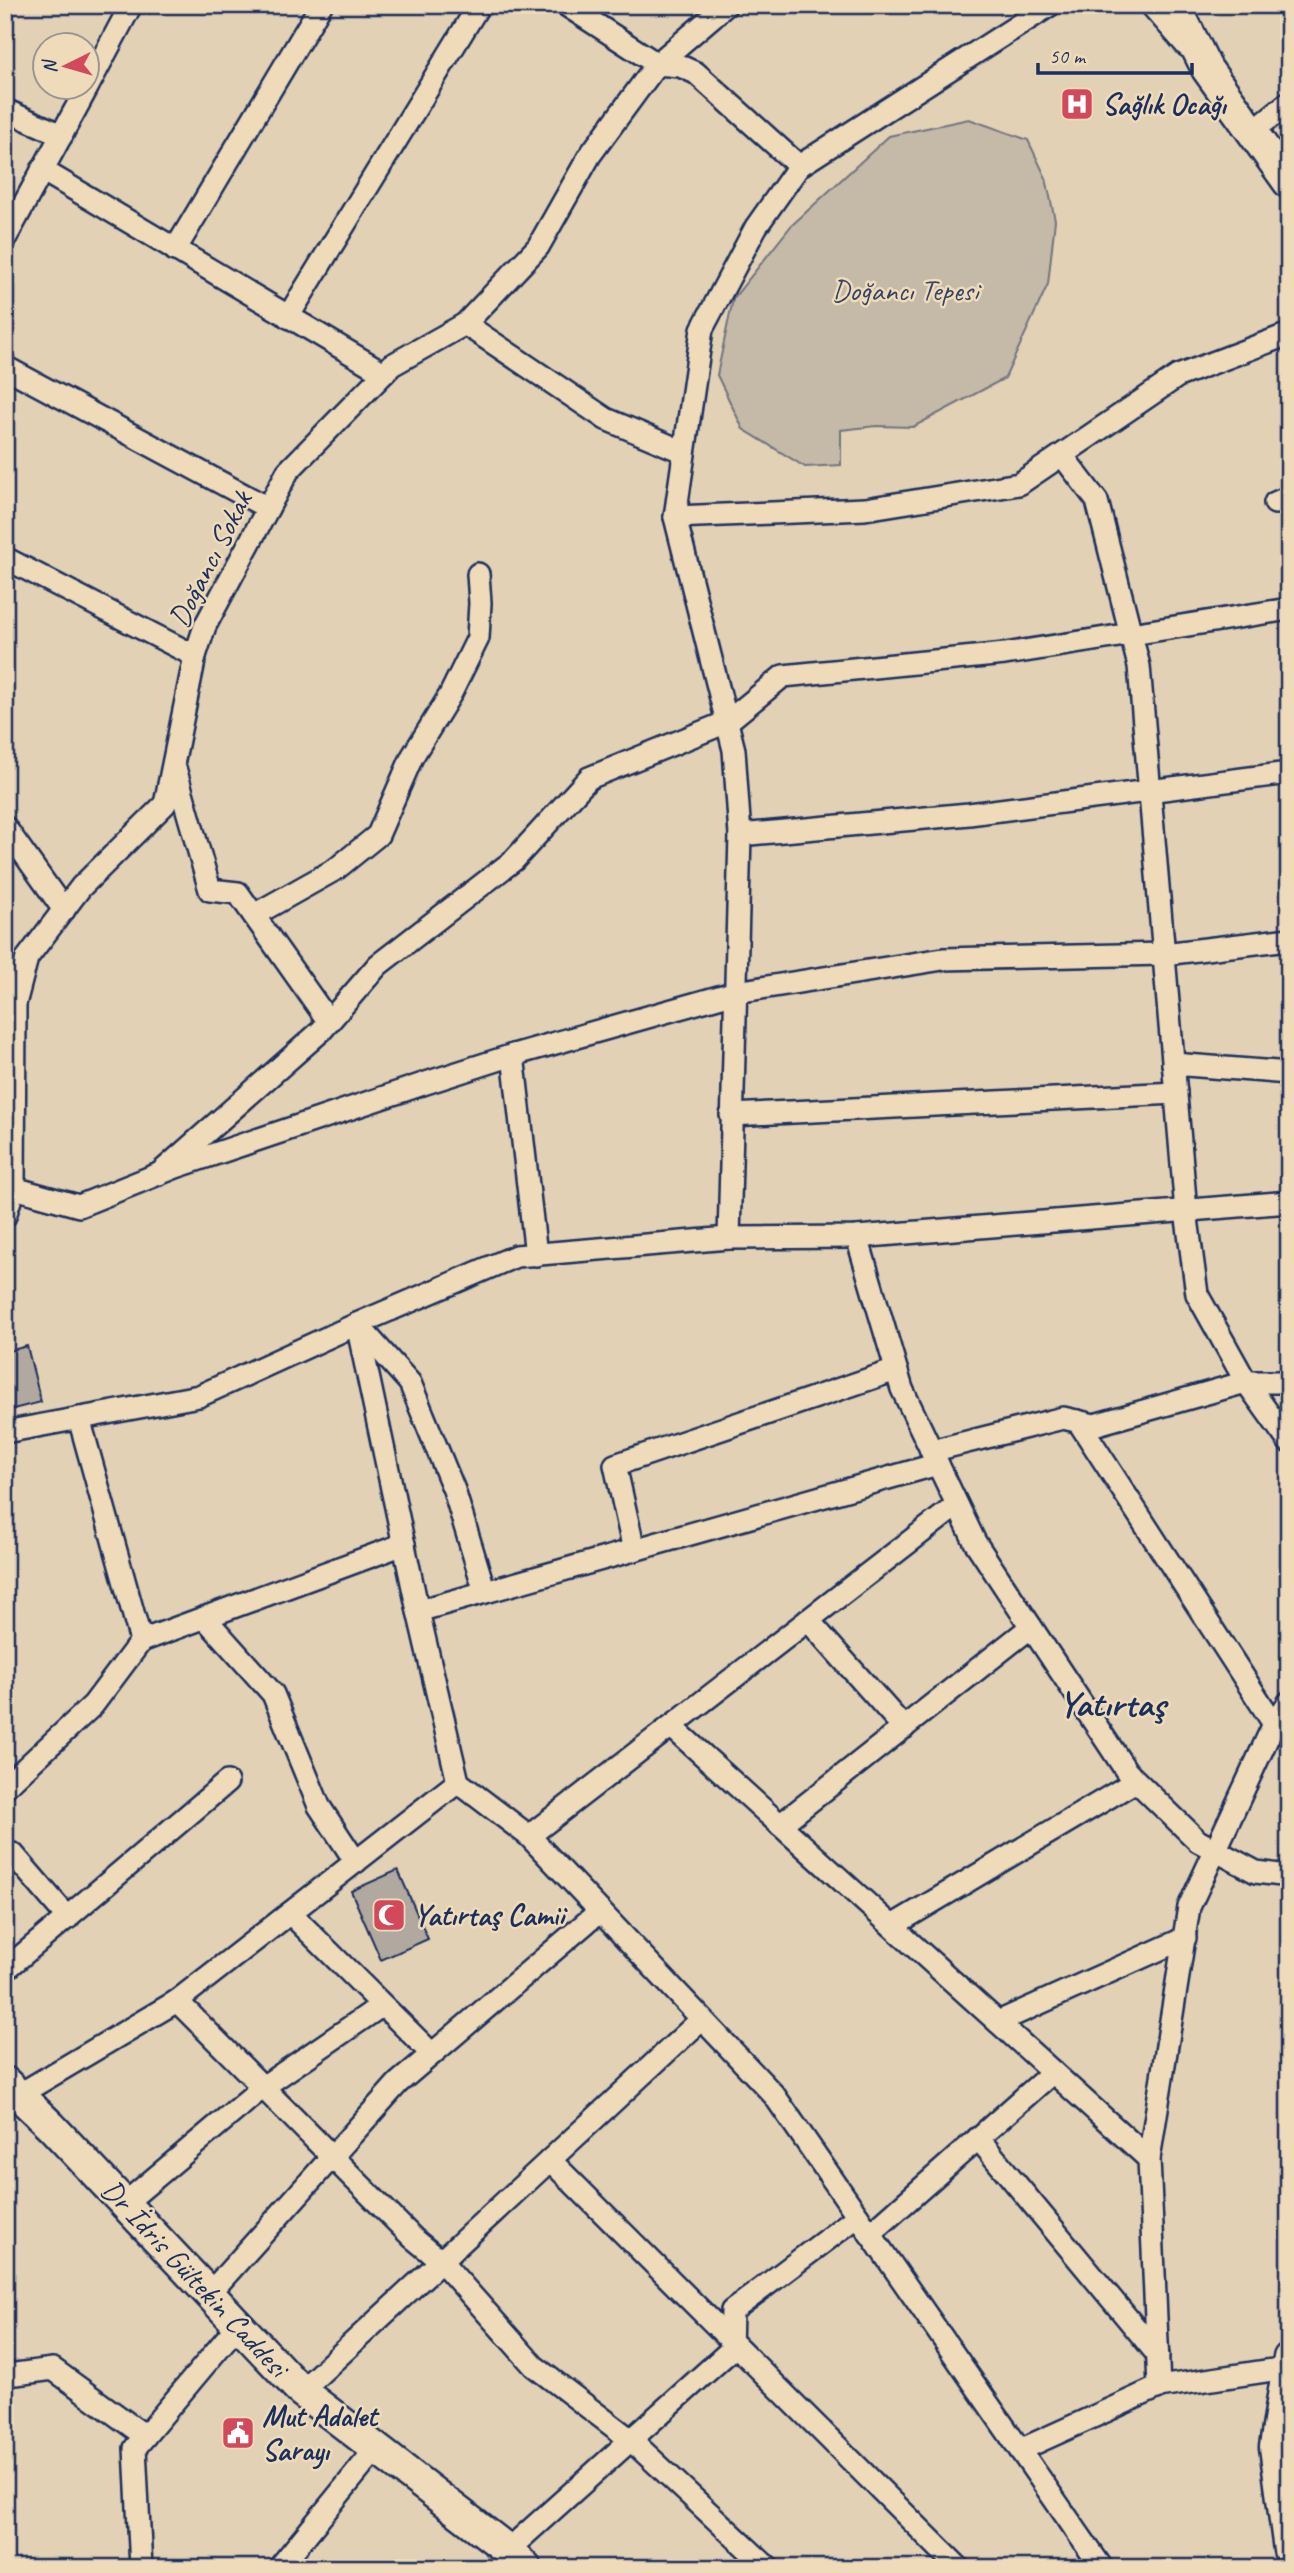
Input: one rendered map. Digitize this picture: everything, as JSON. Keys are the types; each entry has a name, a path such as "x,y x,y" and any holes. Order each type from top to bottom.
{"street":[{"path":"102,59 131,5"},
{"path":"175,250 321,5"},
{"path":"288,317 479,5"},
{"path":"566,5 657,64 680,66 696,73 799,166"},
{"name":"Doğancı Sokak","path":"5,1216 14,1188 15,1004 27,958 81,887 165,804 195,656 205,626 288,471 384,373 393,365 465,324 538,247 590,155 657,64 726,5"},
{"path":"729,1238 740,835 734,750 674,517 702,329 756,227 799,166 1050,5"},
{"path":"1151,5 1207,69 1289,183"},
{"path":"1175,5 1207,69"},
{"path":"5,239 79,102"},
{"path":"1252,132 1289,102"},
{"path":"5,110 62,135"},
{"path":"42,170 384,373"},
{"path":"465,324 606,419 684,452"},
{"path":"674,517 865,509 1019,484 1178,376 1289,334"},
{"path":"5,367 268,508"},
{"path":"1062,455 1097,501 1139,666 1186,1211 1197,1294 1246,1382 1289,1442"},
{"path":"5,558 195,656"},
{"path":"254,915 336,869 378,835 412,757 450,695 478,638 478,574"},
{"path":"159,1174 329,1022 378,965 514,860 589,778 727,722 783,676 1005,654 1289,609"},
{"path":"173,764 210,890 238,893 329,1022"},
{"path":"740,835 969,814 1289,773"},
{"path":"5,827 64,909"},
{"path":"14,1188 79,1206 159,1174 513,1055 736,992 943,959 1164,954 1289,939"},
{"path":"513,1055 536,1255"},
{"path":"1173,1064 1289,1073"},
{"path":"731,1115 1176,1093"},
{"path":"5,1432 199,1396 516,1256 729,1238 857,1237 1289,1202"},
{"path":"857,1237 902,1389 975,1542 1127,1772 1198,1841 1256,1872 1289,1876"},
{"path":"357,1324 418,1611 458,1782 529,1836 774,2095 1100,2567"},
{"path":"357,1324 410,1383 454,1490 485,1592"},
{"path":"634,1550 615,1465 896,1370"},
{"path":"418,1611 634,1550 1063,1418 1094,1425 1246,1382 1289,1382"},
{"path":"79,1418 141,1641"},
{"path":"1078,1421 1274,1724"},
{"path":"529,1836 957,1505"},
{"path":"6,1785 93,1705 141,1641 404,1544"},
{"path":"205,1618 273,1694 318,1806 356,1863"},
{"path":"808,1620 904,1728"},
{"path":"780,1825 1031,1627"},
{"path":"1159,2387 1149,2159 1189,1907 1274,1724 1289,1702"},
{"path":"671,1726 1149,2159"},
{"path":"892,1926 1136,1780"},
{"path":"5,1970 227,1782"},
{"path":"13,2088 177,2001 458,1782"},
{"path":"8,1853 68,1918"},
{"path":"209,2294 398,2083 600,1911"},
{"path":"290,1913 432,2054"},
{"path":"998,2022 1185,1938"},
{"path":"177,2001 413,2238 441,2261 534,2366 631,2440 768,2568"},
{"path":"124,2204 264,2087 381,2006"},
{"path":"301,2391 702,2019"},
{"path":"870,2234 1053,2072"},
{"name":"Dr İdris Gültekin Caddesi","path":"13,2088 301,2391 517,2559"},
{"path":"978,2138 1158,2355"},
{"path":"550,2160 960,2568"},
{"path":"517,2559 631,2440 731,2350 732,2311 858,2216"},
{"path":"141,2568 135,2448 238,2325"},
{"path":"1020,2450 1159,2387 1288,2363 1275,2447 1289,2550"},
{"path":"9,2376 53,2369 145,2436"},
{"path":"279,2568 376,2449"}],"green space":[{"name":"Doğancı Tepesi","path":"969,119 1028,140 1046,178 1055,220 1048,284 1005,378 913,427 876,426 841,430 841,465 805,467 743,429 717,375 733,299 791,226 889,136"}],"building":[{"path":"27,1346 41,1402 5,1411 5,1352"},
{"name":"Yatırtaş Camii","path":"398,1870 428,1939 381,1960 351,1891"}],"place":[{"name":"Sağlık Ocağı","path":"1077,104"},
{"name":"Yatırtaş Camii","path":"389,1915"},
{"name":"Mut Adalet Sarayı","path":"238,2433"}],"district":[{"name":"Yatırtaş","path":"1112,1703"}]}
